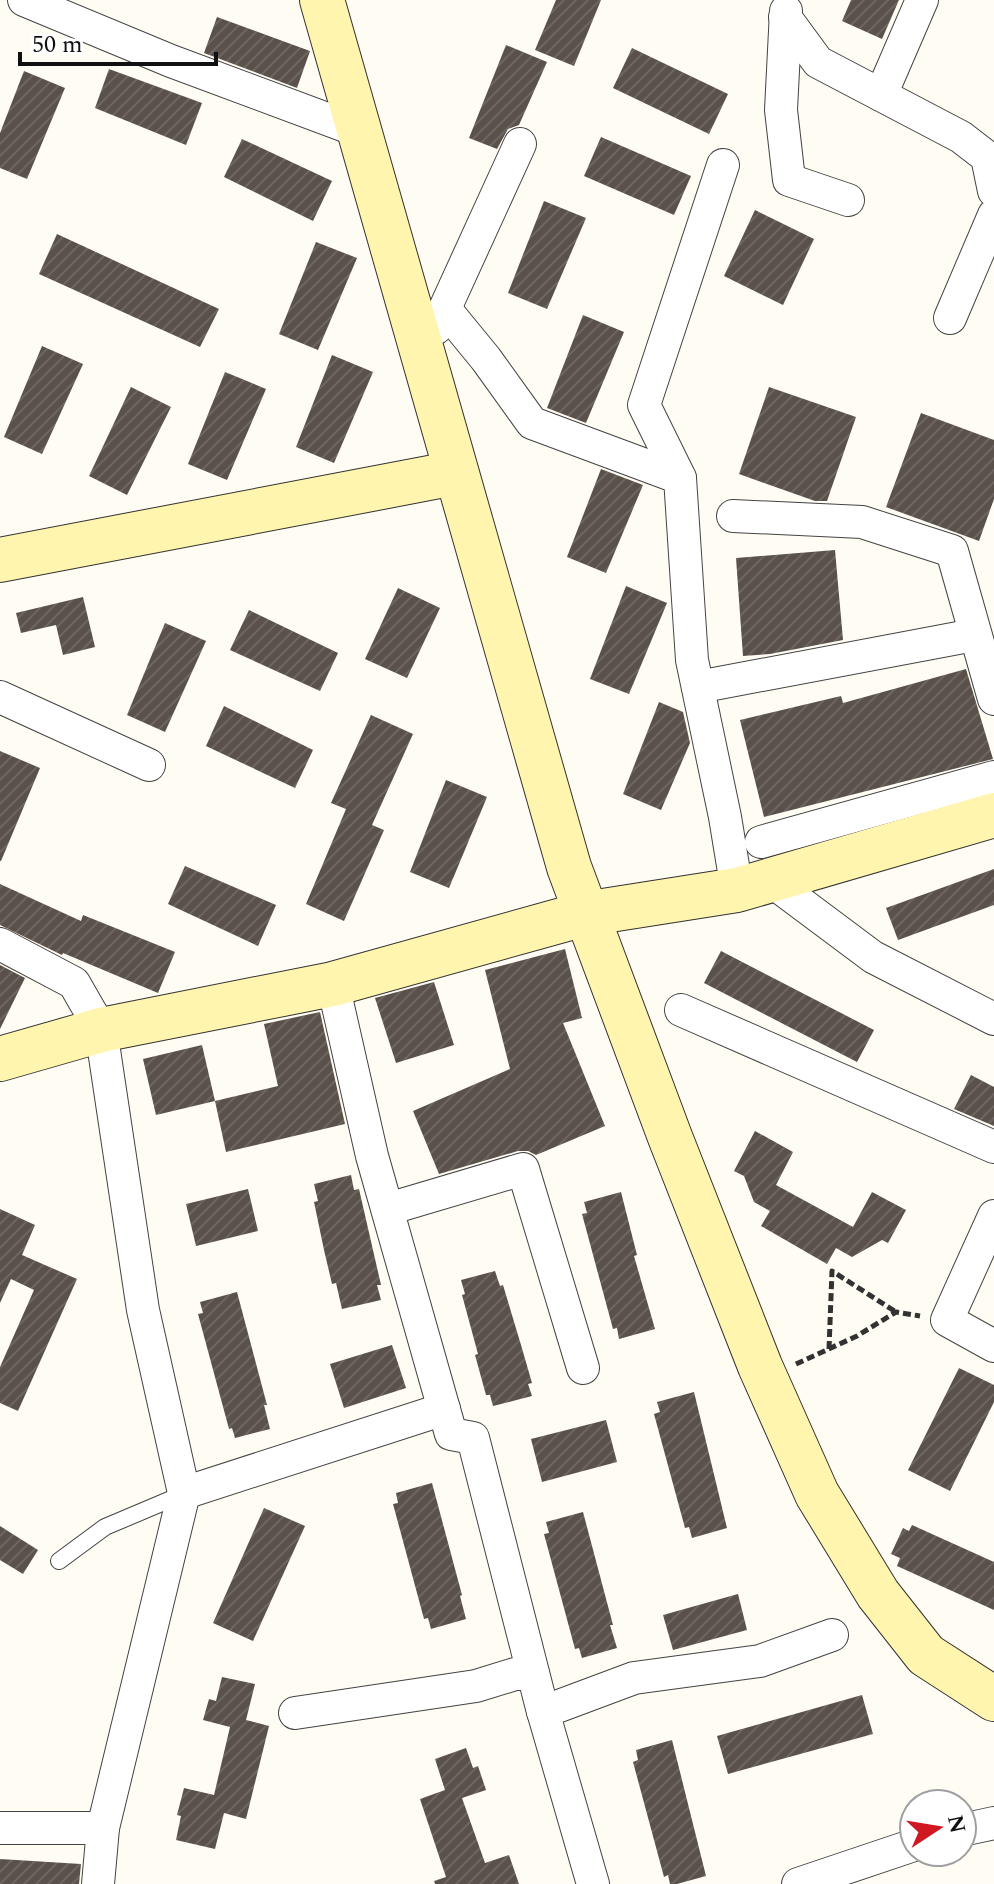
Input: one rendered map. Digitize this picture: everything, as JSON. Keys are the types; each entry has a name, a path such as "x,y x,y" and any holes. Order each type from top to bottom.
{"street":[{"path":"0,7 11,0"},
{"path":"24,0 171,61 359,131"},
{"path":"322,0 455,473 584,914 760,1366 817,1494 878,1594 926,1655 994,1699"},
{"path":"881,95 922,0"},
{"path":"787,8 818,62 961,137 987,157 994,191"},
{"path":"787,8 781,110 789,180 848,200"},
{"path":"423,357 520,144"},
{"path":"723,165 644,405 680,478 692,660 725,817 756,871 873,957 994,1019"},
{"path":"950,318 994,215"},
{"path":"445,309 532,423 680,478"},
{"path":"4,549 455,473"},
{"path":"733,516 862,522 952,551 994,699"},
{"path":"698,687 974,635"},
{"path":"0,698 149,765"},
{"path":"756,871 994,777"},
{"path":"0,1059 101,1030 333,984 584,914 994,815"},
{"path":"0,944 74,983 101,1030 143,1310 184,1493 103,1828 98,1884"},
{"path":"333,984 372,1156 451,1434 473,1438 543,1712 593,1884"},
{"path":"681,1010 994,1147"},
{"path":"388,1209 523,1169 583,1368"},
{"path":"994,1216 947,1320 994,1346"},
{"path":"184,1493 444,1409"},
{"path":"543,1712 634,1678 760,1661 832,1635"},
{"path":"295,1713 476,1686 515,1674 533,1674"},
{"path":"0,1828 103,1828"},
{"path":"800,1884 898,1850"}],"lane":[{"path":"59,1561 105,1527 184,1493"}],"path":[{"path":"829,1349 832,1271 896,1312 947,1320"},
{"path":"791,1366 857,1336 896,1312"}],"building":[{"path":"556,0 601,0 574,66 535,50"},
{"path":"851,0 899,0 882,39 842,21"},
{"path":"217,17 310,51 297,88 204,53"},
{"path":"506,45 547,62 519,125 508,129 497,149 469,138"},
{"path":"632,48 728,94 709,134 613,88"},
{"path":"109,69 202,103 186,145 95,108"},
{"path":"24,71 65,88 27,179 0,168 0,133"},
{"path":"601,137 691,176 674,215 584,176"},
{"path":"242,139 332,181 313,221 224,177"},
{"path":"544,201 586,218 547,309 508,293"},
{"path":"755,210 814,239 783,305 724,276"},
{"path":"57,234 219,309 200,347 39,274"},
{"path":"316,242 357,258 318,350 279,334"},
{"path":"583,315 624,332 586,423 547,408"},
{"path":"42,346 83,364 42,454 4,437"},
{"path":"332,355 373,372 334,463 296,447"},
{"path":"225,372 266,389 227,480 188,464"},
{"path":"131,387 171,407 127,495 89,476"},
{"path":"769,387 856,417 827,501 815,501 739,474"},
{"path":"921,413 994,440 994,499 979,541 886,507"},
{"path":"601,469 643,485 606,573 567,557"},
{"path":"835,550 843,640 743,656 736,558"},
{"path":"626,586 667,603 629,694 590,679"},
{"path":"398,588 440,608 407,678 365,659"},
{"path":"83,597 95,647 63,655 56,625 21,633 16,613"},
{"path":"249,610 338,653 320,691 230,650"},
{"path":"165,623 206,641 165,732 127,715"},
{"path":"966,669 993,759 764,817 740,720 841,696 843,703"},
{"path":"659,702 683,712 690,743 661,810 623,794"},
{"path":"224,706 313,750 295,788 206,746"},
{"path":"371,715 413,734 372,825 384,830 344,921 306,904 346,809 331,803"},
{"path":"0,751 40,768 1,861 0,861"},
{"path":"446,780 487,797 449,888 410,872"},
{"path":"185,866 276,905 258,946 168,904"},
{"path":"994,869 994,905 898,940 886,908"},
{"path":"0,884 81,921 83,915 175,952 158,993 62,955 0,925"},
{"path":"565,949 582,1018 563,1023 605,1126 536,1155 518,1151 439,1174 413,1111 510,1069 485,970"},
{"path":"721,951 874,1030 857,1062 704,983"},
{"path":"0,965 25,978 0,1029"},
{"path":"434,982 454,1045 396,1063 375,998"},
{"path":"320,1012 345,1124 226,1152 215,1101 278,1086 264,1024"},
{"path":"202,1045 215,1101 156,1115 143,1059"},
{"path":"971,1075 994,1087 994,1126 954,1109"},
{"path":"755,1131 793,1152 776,1185 853,1227 872,1192 906,1210 888,1243 882,1240 852,1257 836,1248 827,1264 761,1226 770,1211 754,1202 744,1176 734,1171"},
{"path":"351,1175 354,1190 359,1189 381,1285 377,1285 381,1300 342,1309 324,1250 314,1202 318,1201 314,1184"},
{"path":"248,1189 258,1231 196,1246 186,1204"},
{"path":"621,1192 637,1255 634,1256 655,1329 619,1339 617,1328 613,1329 582,1214 587,1213 584,1202"},
{"path":"0,1209 35,1225 22,1255 77,1279 18,1411 0,1403 0,1367 34,1290 11,1279 0,1303"},
{"path":"495,1271 500,1286 503,1285 521,1345 532,1383 528,1384 532,1396 493,1406 490,1395 486,1395 475,1355 478,1354 461,1280"},
{"path":"237,1292 267,1405 264,1405 270,1429 235,1438 232,1428 229,1429 198,1314 203,1313 200,1302"},
{"path":"392,1345 406,1388 344,1408 330,1364"},
{"path":"959,1368 994,1385 994,1402 950,1491 908,1470"},
{"path":"694,1392 727,1528 692,1538 689,1527 685,1528 654,1414 660,1412 657,1402"},
{"path":"606,1420 617,1462 542,1482 531,1439"},
{"path":"432,1483 466,1619 431,1629 428,1618 424,1619 393,1504 398,1503 396,1493"},
{"path":"264,1508 305,1526 253,1641 213,1623"},
{"path":"583,1512 617,1648 582,1658 579,1648 575,1649 544,1534 549,1533 546,1522"},
{"path":"912,1525 994,1562 994,1610 897,1566 900,1558 891,1554 903,1528 909,1531"},
{"path":"0,1526 38,1550 23,1574 0,1560"},
{"path":"738,1594 747,1630 673,1650 663,1615"},
{"path":"222,1677 255,1684 246,1720 269,1726 246,1819 224,1813 215,1849 176,1840 181,1816 177,1815 184,1788 214,1795 230,1727 203,1720 209,1699 216,1701"},
{"path":"862,1695 873,1734 728,1774 717,1736"},
{"path":"672,1740 706,1876 677,1884 670,1884 668,1875 664,1877 633,1762 638,1760 636,1750"},
{"path":"466,1748 473,1768 478,1766 486,1790 462,1798 485,1863 509,1855 519,1884 435,1884 434,1881 446,1877 420,1799 445,1790 435,1759"},
{"path":"0,1859 81,1864 79,1884 0,1884"}]}
